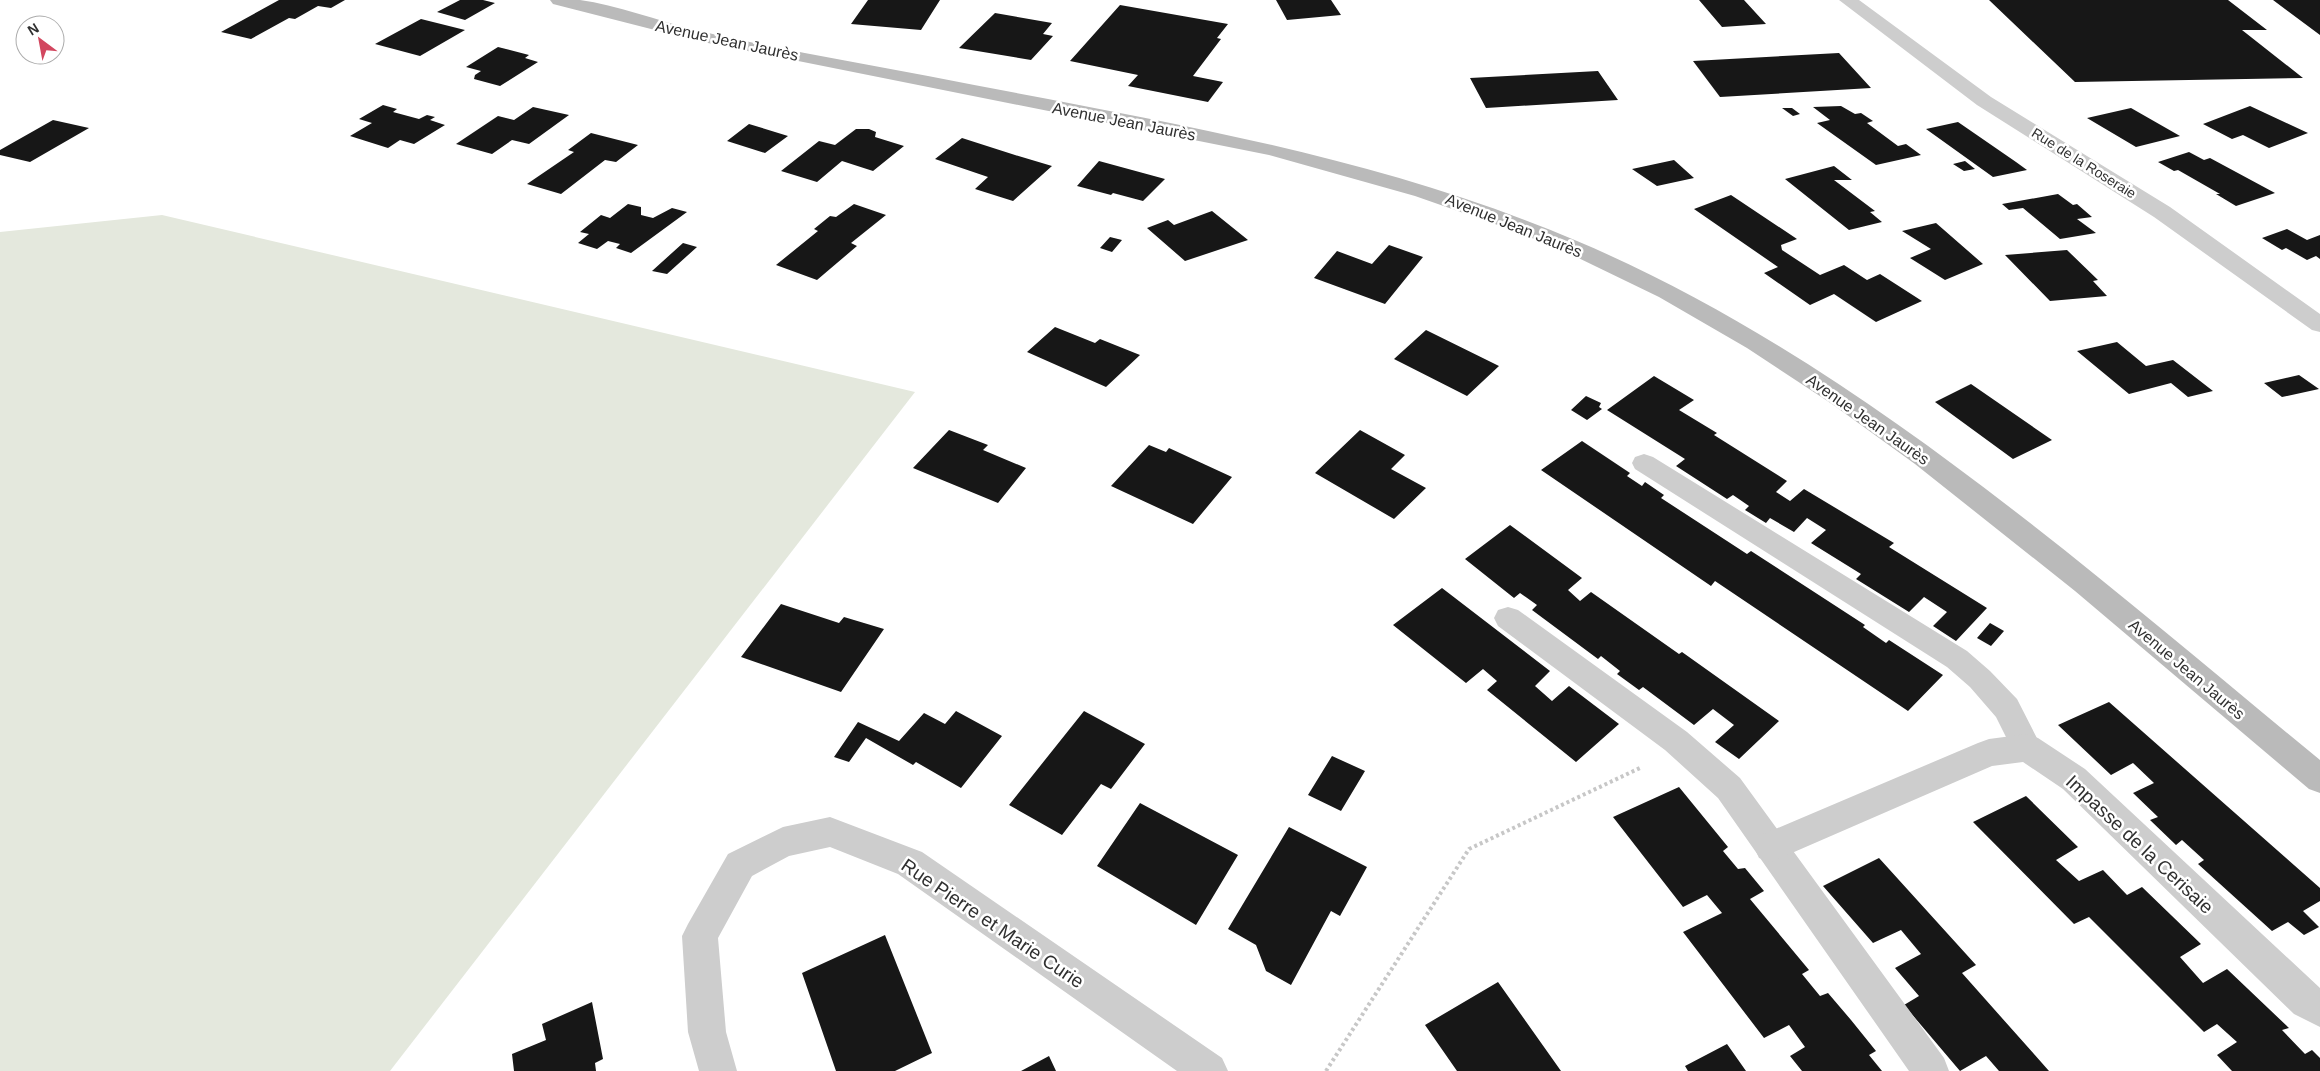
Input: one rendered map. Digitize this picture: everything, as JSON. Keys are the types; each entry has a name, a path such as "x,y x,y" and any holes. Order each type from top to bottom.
{"main road":[{"name":"Avenue Jean Jaurès","path":"559,0 698,36 1270,149 1346,167 1426,190 1488,212 1574,248 1666,291 1758,344 1888,429 2043,550 2320,779"}],"street":[{"name":"Rue de la Roseraie","path":"1848,0 1984,101 2162,212 2320,326"},
{"path":"1771,847 1989,753 2027,748"},
{"name":"Impasse de la Cerisaie","path":"2027,748 2074,779 2307,1001 2320,1008"},
{"name":"Rue Pierre et Marie Curie","path":"718,1071 707,1032 700,936 740,865 783,842 830,832 910,863 1210,1071"}],"lane":[{"path":"1644,463 1957,659 1980,679 2007,708 2027,748"},
{"path":"1508,618 1676,741 1729,788 1931,1071"}],"path":[{"path":"1326,1071 1469,849 1655,760 1676,741"}],"shaded area":[{"path":"162,215 915,392 390,1071 0,1071 0,232"}],"building":[{"path":"279,0 345,0 331,8 318,6 295,19 289,18 251,39 221,32"},
{"path":"460,0 483,0 495,3 465,20 437,12"},
{"path":"868,0 940,0 921,30 851,24"},
{"path":"1276,0 1331,0 1341,15 1287,20"},
{"path":"1699,0 1744,0 1766,24 1722,27"},
{"path":"1989,0 2228,0 2267,30 2242,30 2303,78 2075,82"},
{"path":"2273,0 2320,0 2320,35"},
{"path":"1120,5 1228,24 1217,38 1221,39 1193,76 1223,82 1208,102 1128,86 1138,75 1070,61"},
{"path":"995,13 1052,23 1043,34 1053,36 1031,60 959,48"},
{"path":"421,19 465,30 420,56 375,44"},
{"path":"498,47 529,55 525,58 538,62 500,86 474,79 475,75 481,71 466,67"},
{"path":"1839,53 1871,88 1720,97 1693,61"},
{"path":"1598,71 1618,100 1486,108 1470,78"},
{"path":"383,105 397,109 393,112 419,119 427,115 435,117 430,120 445,125 414,144 400,140 388,148 350,136 372,123 359,119"},
{"path":"1841,106 1855,114 1861,113 1873,121 1867,123 1898,146 1906,144 1921,155 1876,165 1817,123 1830,120 1813,107"},
{"path":"2250,106 2308,133 2269,148 2243,135 2232,139 2203,124"},
{"path":"533,107 569,115 529,144 512,140 492,154 456,144 498,116 514,120"},
{"path":"1782,108 1792,108 1800,114 1793,116"},
{"path":"2131,108 2180,136 2136,147 2087,118"},
{"path":"53,120 89,128 30,162 0,155 0,150"},
{"path":"1958,122 2027,170 1993,177 1926,129"},
{"path":"749,124 788,136 765,153 727,141"},
{"path":"856,129 869,129 876,132 875,137 904,146 873,171 842,161 817,182 781,171 819,141 835,145"},
{"path":"591,133 638,145 616,162 605,160 561,194 527,184 574,152 568,150"},
{"path":"962,138 1052,166 1013,201 975,189 988,177 935,159"},
{"path":"2189,152 2204,160 2210,158 2275,193 2236,206 2216,194 2220,194 2178,170 2174,171 2158,162"},
{"path":"1674,160 1694,178 1657,186 1632,169"},
{"path":"1099,161 1165,179 1143,201 1077,186"},
{"path":"1965,161 1975,169 1964,171 1953,164"},
{"path":"1834,166 1852,180 1834,180 1875,211 1870,212 1882,222 1849,230 1785,179"},
{"path":"2058,194 2073,205 2077,204 2092,217 2077,219 2096,233 2060,239 2023,208 2009,210 2002,204"},
{"path":"1731,195 1797,239 1781,245 1782,250 1820,275 1844,265 1867,280 1880,274 1922,301 1876,322 1834,294 1810,305 1764,273 1778,267 1694,209"},
{"path":"628,204 641,207 641,215 653,218 672,208 687,212 631,253 616,248 620,244 608,241 597,249 578,243 589,234 580,232 601,215 610,218"},
{"path":"854,204 886,215 851,243 857,246 817,280 776,265 818,231 814,229 830,216 836,217"},
{"path":"1212,211 1248,240 1185,261 1147,228 1168,220 1174,225"},
{"path":"1936,223 1983,264 1945,280 1910,258 1931,249 1902,231"},
{"path":"2287,229 2307,240 2320,235 2320,259 2316,256 2307,260 2286,248 2282,250 2262,238"},
{"path":"1110,237 1122,240 1112,252 1100,248"},
{"path":"683,243 697,247 667,274 652,271"},
{"path":"1389,245 1423,257 1385,304 1314,278 1337,251 1372,264"},
{"path":"2067,250 2098,280 2093,281 2107,296 2050,301 2005,255"},
{"path":"1055,327 1095,343 1100,339 1140,355 1106,387 1027,352"},
{"path":"1426,330 1499,366 1467,396 1394,359"},
{"path":"2117,342 2146,366 2173,360 2213,391 2188,397 2171,383 2129,394 2077,351"},
{"path":"2299,375 2319,389 2282,397 2264,383"},
{"path":"1654,376 1694,400 1679,410 1717,433 1714,435 1787,481 1776,492 1790,501 1804,489 1894,543 1889,547 1987,608 1956,641 1933,626 1947,612 1924,597 1909,612 1856,579 1861,574 1811,543 1826,530 1807,518 1794,532 1770,518 1766,523 1745,510 1749,506 1733,495 1727,499 1676,466 1685,459 1607,410"},
{"path":"1971,384 2052,440 2013,459 1935,402"},
{"path":"1586,396 1601,403 1599,407 1602,409 1587,420 1571,410"},
{"path":"949,430 988,445 983,450 1026,468 998,503 913,468"},
{"path":"1360,430 1405,455 1391,469 1426,488 1394,519 1315,473"},
{"path":"1582,441 1630,473 1627,476 1642,486 1645,482 1664,495 1661,498 1747,554 1751,551 1865,625 1863,627 1886,643 1889,640 1943,675 1908,711 1715,581 1711,586 1541,470"},
{"path":"1149,445 1166,452 1169,448 1232,477 1193,524 1111,486"},
{"path":"1510,525 1582,578 1568,590 1580,601 1591,592 1679,654 1682,652 1779,721 1739,759 1715,742 1734,725 1713,709 1694,725 1643,687 1639,690 1617,674 1620,671 1601,656 1598,659 1532,610 1537,605 1520,593 1514,598 1465,559"},
{"path":"1442,588 1550,671 1535,686 1552,701 1569,686 1619,724 1576,762 1487,690 1497,681 1483,669 1466,683 1393,625"},
{"path":"781,604 839,623 844,617 884,629 841,692 741,657"},
{"path":"1990,623 2004,631 1991,646 1977,638"},
{"path":"2109,702 2320,888 2320,901 2303,911 2319,927 2304,935 2288,922 2272,931 2198,864 2204,860 2182,840 2176,845 2150,820 2158,817 2133,793 2154,783 2133,763 2111,775 2058,725"},
{"path":"956,711 1002,736 961,788 916,762 913,765 866,738 849,762 834,757 858,722 899,741 924,713 945,724"},
{"path":"1084,711 1145,744 1111,789 1101,784 1062,835 1009,805"},
{"path":"1332,756 1365,771 1341,811 1308,795"},
{"path":"1679,787 1728,847 1723,851 1738,869 1745,868 1764,891 1750,899 1809,970 1802,974 1820,996 1828,993 1851,1020 1876,1051 1869,1055 1882,1071 1802,1071 1790,1056 1805,1047 1789,1025 1764,1038 1683,932 1722,913 1707,895 1683,907 1613,817"},
{"path":"2026,796 2078,847 2056,860 2079,881 2103,870 2127,895 2142,887 2201,944 2180,957 2203,983 2227,969 2289,1028 2282,1030 2305,1054 2312,1050 2320,1058 2320,1071 2232,1071 2217,1055 2237,1042 2217,1024 2204,1032 2089,917 2074,924 1973,822"},
{"path":"1140,803 1238,855 1196,925 1097,866"},
{"path":"1289,827 1367,867 1340,916 1331,911 1291,985 1266,971 1256,945 1228,929"},
{"path":"1879,858 1976,965 1962,973 2049,1071 1999,1071 1986,1056 1960,1071 1904,1005 1919,996 1895,968 1921,954 1901,930 1873,943 1823,886"},
{"path":"885,935 932,1053 895,1071 836,1071 802,973"},
{"path":"1498,982 1561,1071 1457,1071 1425,1025"},
{"path":"592,1002 603,1059 595,1063 596,1071 514,1071 512,1054 546,1040 542,1024"},
{"path":"1727,1044 1746,1071 1688,1071 1685,1066"},
{"path":"1049,1056 1056,1071 1021,1071"}]}
